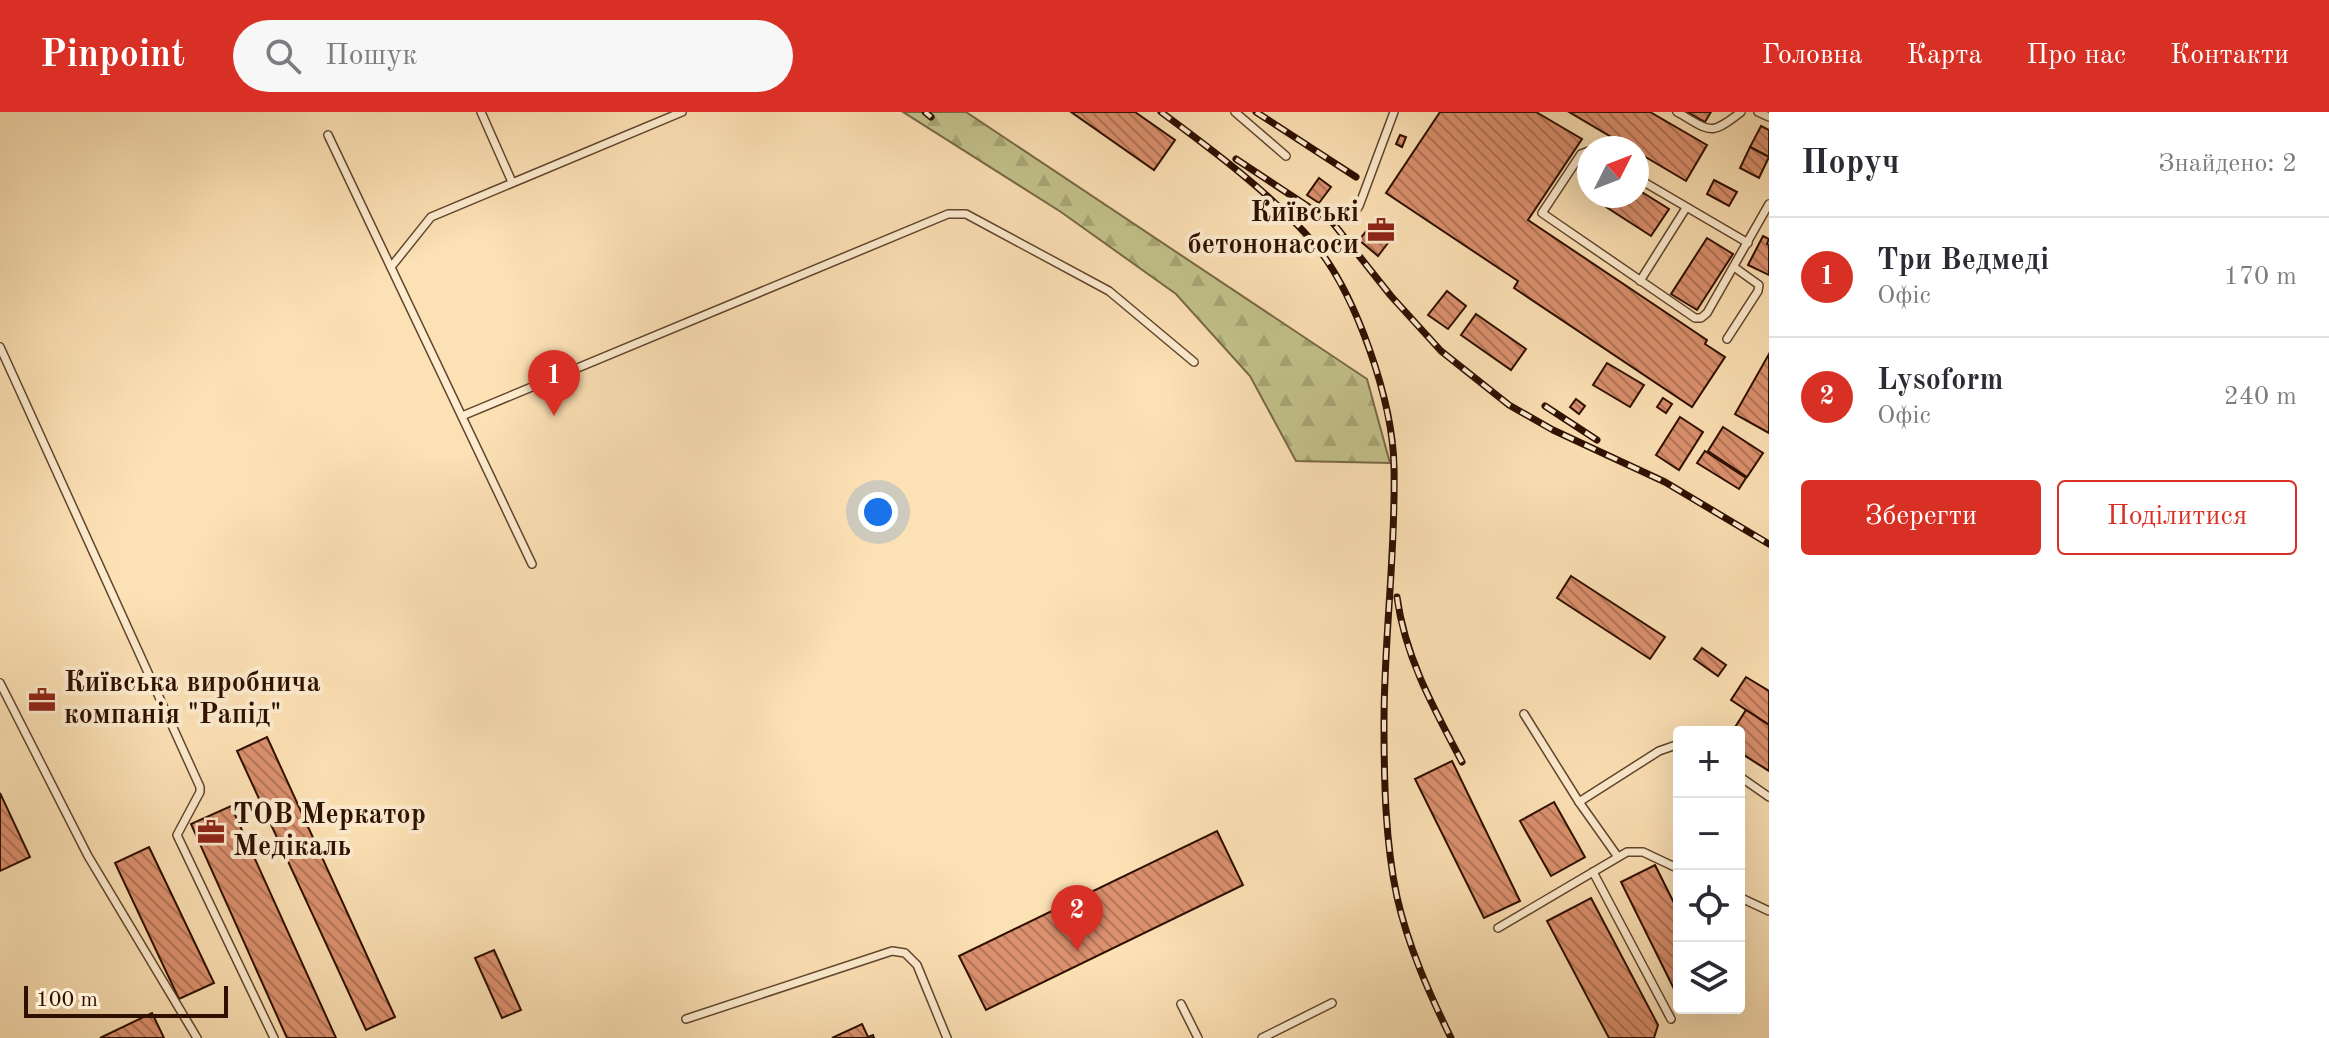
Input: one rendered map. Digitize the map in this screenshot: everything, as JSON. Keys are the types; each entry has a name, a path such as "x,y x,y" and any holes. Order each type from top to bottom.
{"lane":[{"path":"481,112 512,182"},
{"path":"391,267 431,217 682,112"},
{"path":"1235,112 1286,156"},
{"path":"1350,219 1359,206 1394,112"},
{"path":"1677,112 1709,130 1722,127 1741,112"},
{"path":"1758,112 1769,117"},
{"path":"328,135 532,564"},
{"path":"1577,160 1542,213 1695,318 1701,318 1769,204"},
{"path":"1649,185 1748,243"},
{"path":"1640,281 1686,208"},
{"path":"462,416 948,214 958,213 966,214 1109,291 1194,362"},
{"path":"1727,339 1759,285 1734,267"},
{"path":"0,347 200,787 177,835 274,1038"},
{"path":"0,683 88,856 197,1038"},
{"path":"1524,714 1618,857"},
{"path":"1579,802 1659,751 1673,746"},
{"path":"1745,780 1769,797"},
{"path":"1498,928 1634,850 1673,866"},
{"path":"1593,872 1671,1019"},
{"path":"1745,900 1769,911"},
{"path":"686,1019 892,951 905,953 917,965 947,1038"},
{"path":"1262,1038 1332,1003"},
{"path":"1181,1004 1198,1038"}],"green space":[{"path":"903,112 966,112 1367,379 1390,463 1296,461 1250,376 1176,294 1061,212"}],"building":[{"path":"1071,112 1135,112 1175,140 1154,170"},
{"path":"1440,112 1536,112 1577,136 1577,146 1528,220 1707,340 1705,344 1725,357 1692,407 1514,288 1518,281 1386,193"},
{"path":"1569,112 1650,112 1707,145 1686,181 1649,159 1649,136 1610,136"},
{"path":"1687,112 1711,112 1705,122"},
{"path":"1761,126 1769,130 1769,157 1750,147"},
{"path":"1400,135 1406,137 1402,147 1396,144"},
{"path":"1750,147 1769,157 1759,178 1740,168"},
{"path":"1319,178 1331,187 1319,203 1307,195"},
{"path":"1714,180 1737,192 1729,206 1707,194"},
{"path":"1649,196 1669,209 1651,236 1608,208 1649,208"},
{"path":"1372,224 1391,239 1378,256 1359,240"},
{"path":"1763,236 1769,239 1769,275 1748,265"},
{"path":"1707,238 1733,254 1697,310 1671,294"},
{"path":"1447,291 1466,306 1448,329 1428,315"},
{"path":"1476,314 1526,349 1511,370 1461,335"},
{"path":"1769,354 1769,433 1735,414"},
{"path":"1607,363 1644,385 1630,407 1593,385"},
{"path":"1663,398 1672,404 1666,413 1657,407"},
{"path":"1576,399 1585,406 1579,414 1570,407"},
{"path":"1680,417 1703,432 1679,470 1656,455"},
{"path":"1723,427 1763,453 1747,477 1708,451"},
{"path":"1705,451 1746,478 1739,489 1697,463"},
{"path":"1571,576 1665,637 1650,659 1557,598"},
{"path":"1702,648 1726,665 1718,676 1694,659"},
{"path":"1746,677 1769,691 1769,725 1731,700"},
{"path":"1746,710 1769,725 1769,771 1745,756 1745,726 1736,726"},
{"path":"267,737 395,1017 366,1030 237,751"},
{"path":"1452,761 1520,901 1484,918 1415,779"},
{"path":"0,793 30,857 0,871"},
{"path":"1554,802 1585,857 1551,876 1520,821"},
{"path":"231,806 336,1038 287,1038 191,824"},
{"path":"1217,831 1243,885 986,1010 959,956"},
{"path":"149,847 214,983 179,999 115,863"},
{"path":"1655,865 1673,901 1673,987 1621,882"},
{"path":"1591,898 1658,1025 1654,1038 1609,1038 1547,921"},
{"path":"494,950 521,1010 502,1018 475,958"},
{"path":"152,1013 164,1038 100,1038"},
{"path":"862,1024 868,1037 873,1035 874,1038 832,1038"}],"railway":[{"path":"925,112 931,117"},
{"path":"1161,112 1261,190 1313,242 1344,289 1379,380 1387,411 1394,467 1384,722 1390,854 1407,933 1427,987 1451,1038"},
{"path":"1256,112 1356,177"},
{"path":"1236,159 1333,223 1391,296 1441,351 1509,405 1553,430 1665,482 1769,544"},
{"path":"1545,406 1597,440"},
{"path":"1397,597 1414,662 1462,762"}],"place":[{"name":"Київські бетононасоси","path":"1381,230"},
{"name":"Три Ведмеді","path":"554,416"},
{"name":"Київська виробнича компанія \"Рапід\"","path":"42,700"},
{"name":"ТОВ Меркатор Медікаль","path":"211,832"},
{"name":"Lysoform","path":"1077,951"}]}
